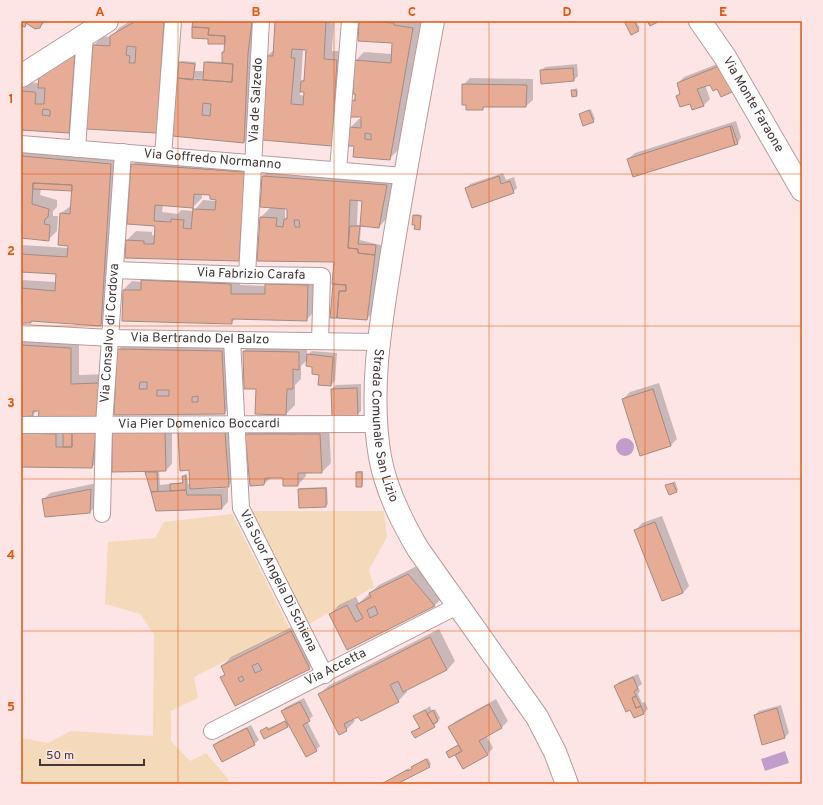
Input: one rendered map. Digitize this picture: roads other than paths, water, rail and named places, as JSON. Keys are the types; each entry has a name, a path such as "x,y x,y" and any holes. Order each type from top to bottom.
{"street":[{"path":"21,57 83,28 108,21"},
{"path":"163,156 173,21"},
{"name":"Via de Salzedo","path":"247,275 261,21"},
{"path":"338,170 350,21"},
{"name":"Strada Comunale San Lizio","path":"433,21 404,176 378,342 376,379 380,457 390,492 402,520 418,549 537,717 555,752 567,784"},
{"name":"Via Monte Faraone","path":"700,21 725,57 802,190"},
{"path":"21,76 83,28"},
{"path":"77,148 83,28"},
{"name":"Via Goffredo Normanno","path":"21,144 404,176"},
{"name":"Via Consalvo di Cordova","path":"102,514 104,425 123,152"},
{"name":"Via Fabrizio Carafa","path":"115,270 322,276 320,341"},
{"name":"Via Bertrando Del Balzo","path":"21,333 110,338 378,342"},
{"name":"Via Suor Angela Di Schiena","path":"232,340 241,508 325,675"},
{"name":"Via Pier Domenico Boccardi","path":"21,425 378,424"},
{"name":"Via Accetta","path":"212,731 325,675 459,605"}]}
